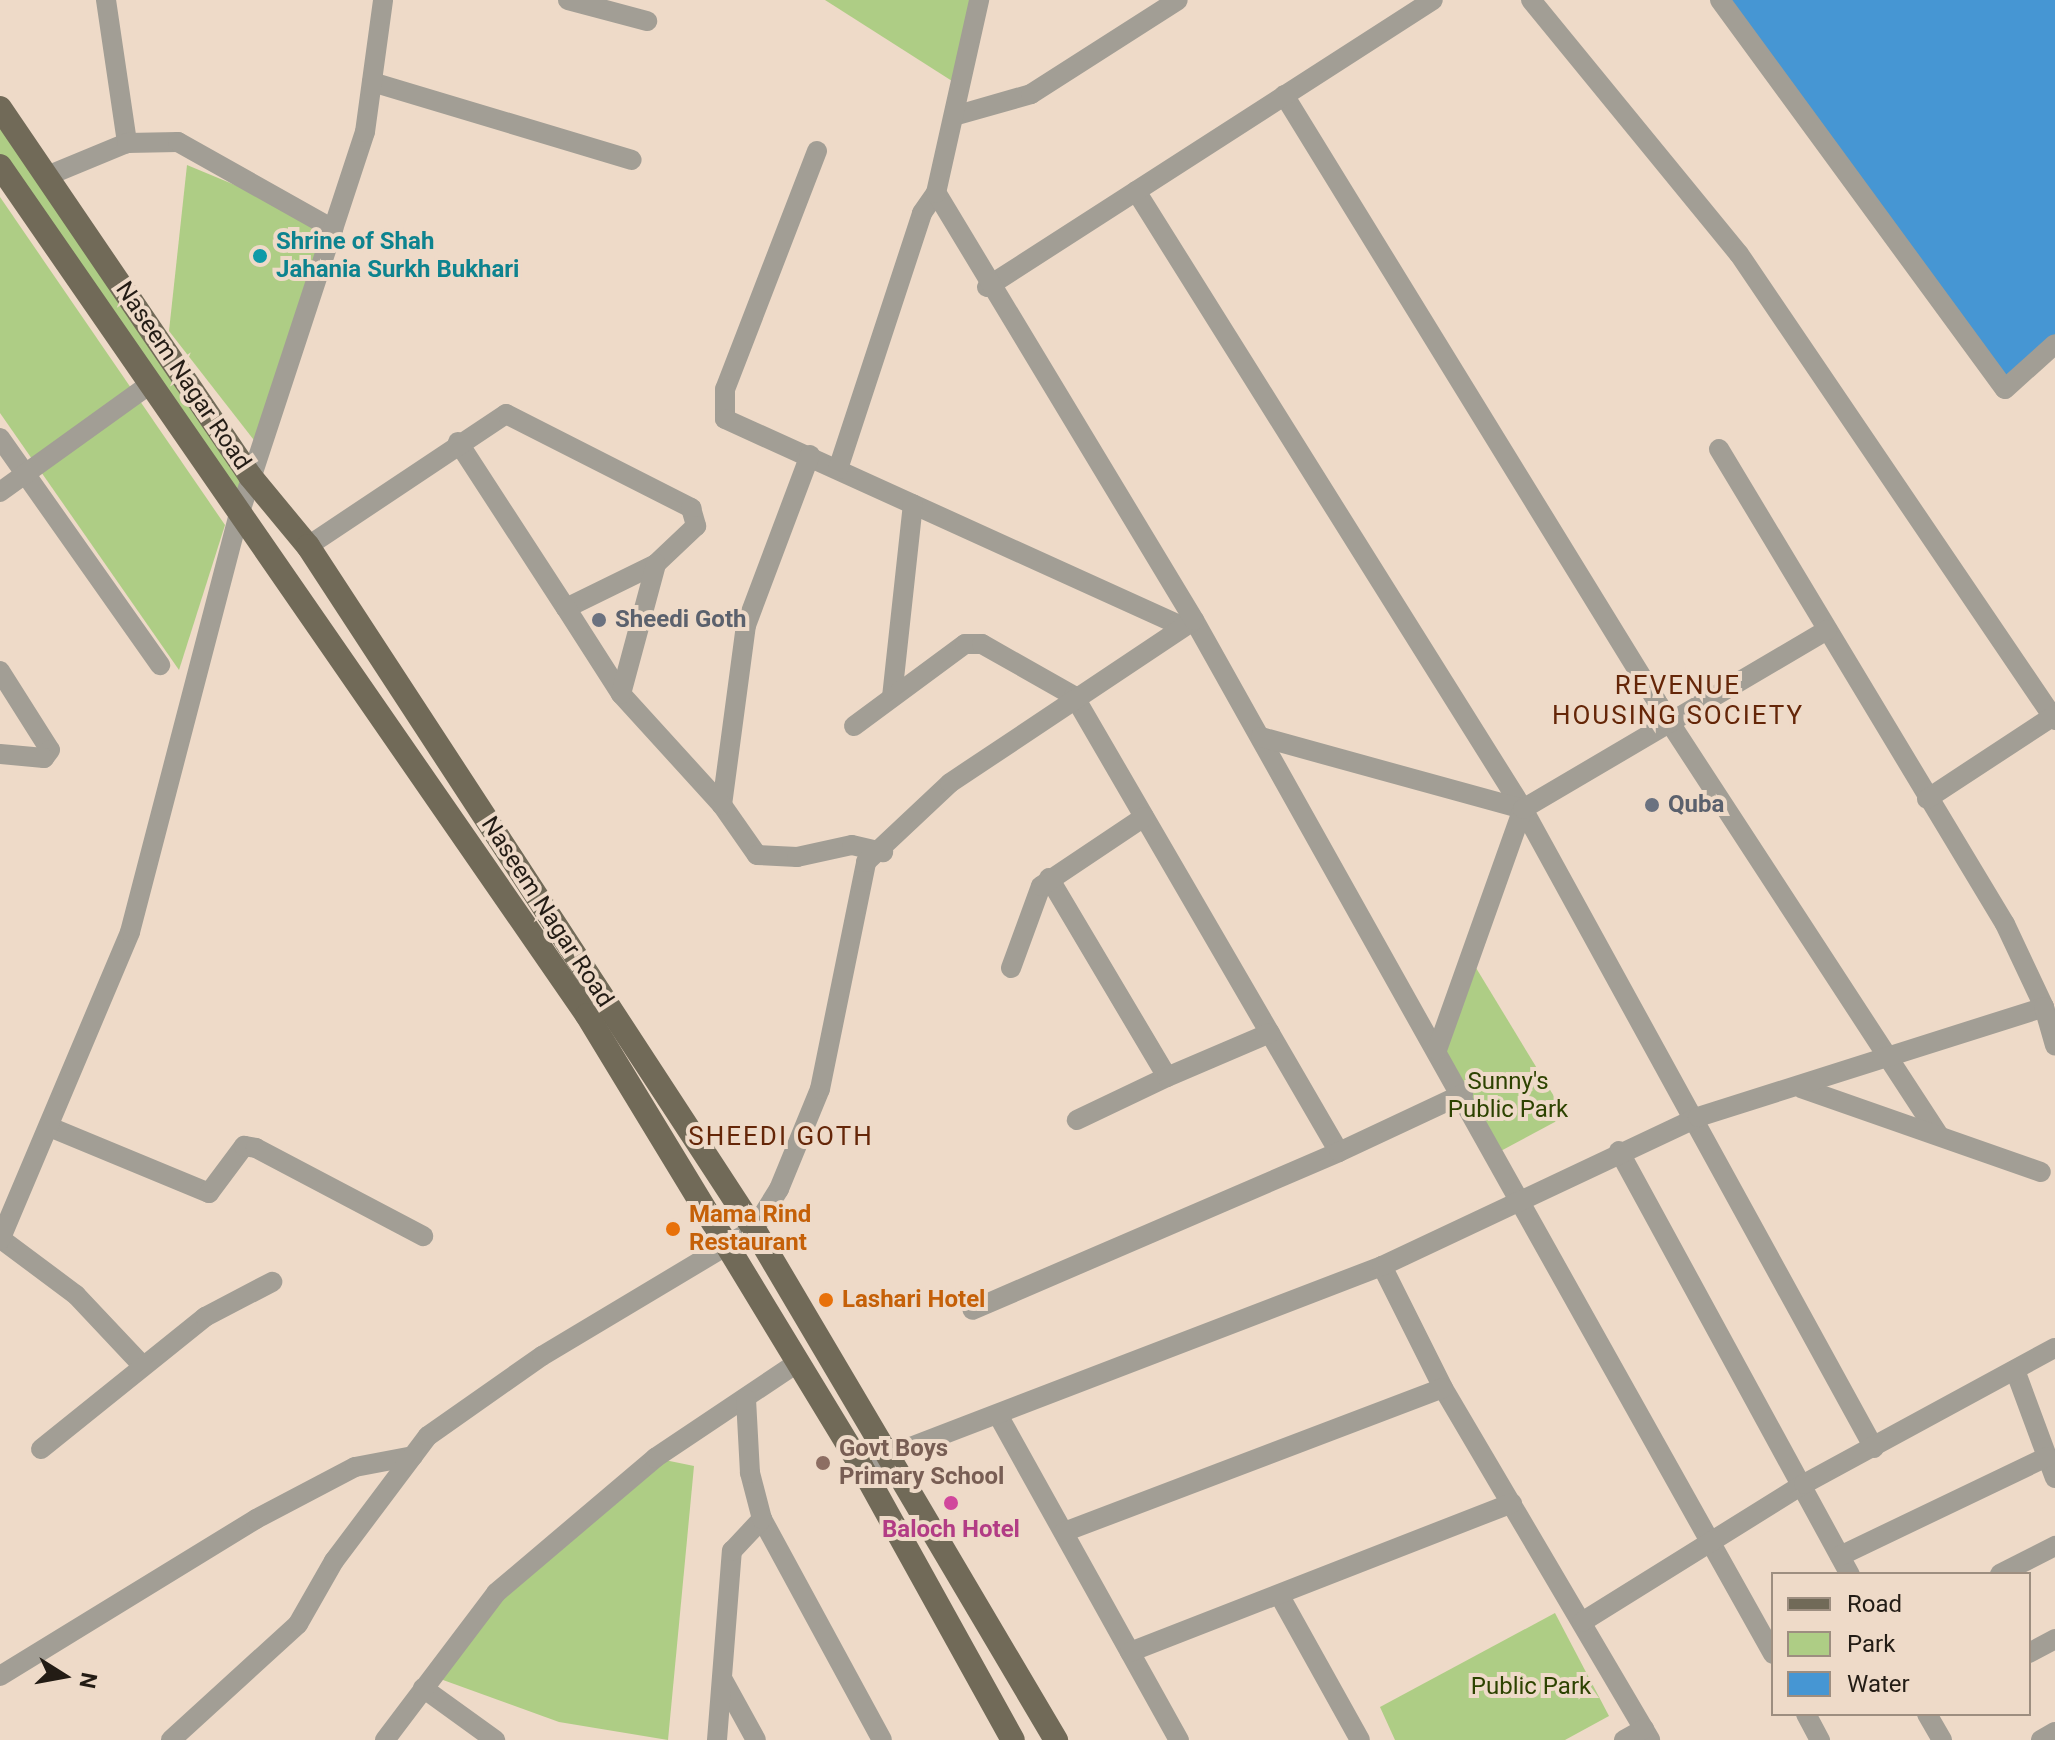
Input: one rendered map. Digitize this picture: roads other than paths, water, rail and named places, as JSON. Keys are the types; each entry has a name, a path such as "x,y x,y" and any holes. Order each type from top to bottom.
{"main road":[{"name":"Naseem Nagar Road","path":"0,108 250,476 308,546 754,1229 891,1450 1056,1740"},
{"name":"Naseem Nagar Road","path":"0,167 587,1015 724,1246 861,1466 1013,1740"}],"street":[{"path":"106,0 104,22 127,143"},
{"path":"142,1365 76,1295 0,1240 52,1128 130,932 250,476 365,132 383,0"},
{"path":"568,0 647,21"},
{"path":"838,469 922,213 936,193 979,0"},
{"path":"954,116 1031,94 1178,0"},
{"path":"987,287 1433,0"},
{"path":"1531,0 1739,254 2054,717 1927,799"},
{"path":"1720,0 2005,389 2055,344"},
{"path":"372,82 632,160"},
{"path":"1284,95 1672,726 1939,1135"},
{"path":"47,176 127,143 178,142 333,229"},
{"path":"817,151 721,409 725,419 1187,622"},
{"path":"0,167 30,153"},
{"path":"1136,191 1523,809 1698,1117 1874,1448"},
{"path":"936,193 987,287 1187,622 1261,737 1771,1650"},
{"path":"0,492 149,385"},
{"path":"308,546 498,416 518,415 691,508 696,526 656,564 566,608"},
{"path":"0,438 160,665"},
{"path":"458,442 621,694 722,805 757,855 797,857 852,845 883,852"},
{"path":"1719,449 2005,924 2044,1007 2055,1045"},
{"path":"722,805 746,625 810,455"},
{"path":"892,697 913,504"},
{"path":"621,694 656,564"},
{"path":"171,1740 298,1624 428,1436 542,1356 754,1229 779,1189 820,1089 866,862 883,852 950,783 1187,622"},
{"path":"1437,1050 1523,809 1672,726 1827,630"},
{"path":"854,726 965,644 982,644 1074,696 1339,1152"},
{"path":"0,671 50,750 44,758 0,754"},
{"path":"1261,737 1523,809"},
{"path":"1011,968 1049,878 1144,817"},
{"path":"1049,878 1167,1077"},
{"path":"861,1466 891,1450 998,1415 1382,1266 1522,1202 1619,1151 1698,1117 1892,1060 2044,1007"},
{"path":"1077,1120 1270,1033"},
{"path":"1801,1088 2041,1172"},
{"path":"973,1310 1339,1152 1463,1094"},
{"path":"52,1128 209,1193 244,1146 256,1148 423,1236"},
{"path":"1619,1151 1804,1484 1845,1565 2047,1457"},
{"path":"1382,1266 1443,1388 1647,1735 1624,1740"},
{"path":"41,1449 205,1317 272,1282"},
{"path":"1582,1622 1804,1484 2055,1348"},
{"path":"385,1740 496,1593 655,1458 797,1363"},
{"path":"2015,1370 2055,1478"},
{"path":"1064,1532 1443,1388"},
{"path":"746,1399 750,1473 762,1519 882,1740"},
{"path":"998,1415 1179,1740"},
{"path":"0,1676 256,1519 355,1467 413,1456"},
{"path":"1130,1652 1281,1598 1512,1503"},
{"path":"717,1740 732,1551 762,1519"},
{"path":"2004,1572 2055,1546"},
{"path":"1281,1598 1360,1740"},
{"path":"2031,1652 2055,1639"},
{"path":"723,1680 756,1740"},
{"path":"423,1688 495,1740"},
{"path":"1807,1716 1820,1740"},
{"path":"1928,1716 1942,1740"},
{"path":"2041,1740 2055,1732"}],"water":[{"path":"1720,0 2055,0 2055,344 2005,389"}],"place":[{"name":"Shrine of Shah Jahania Surkh Bukhari","path":"260,256"},
{"name":"Sheedi Goth","path":"599,620"},
{"name":"Quba","path":"1652,805"},
{"name":"Mama Rind Restaurant","path":"673,1229"},
{"name":"Lashari Hotel","path":"826,1300"},
{"name":"Govt Boys Primary School","path":"823,1463"},
{"name":"Baloch Hotel","path":"951,1503"}],"district":[{"name":"REVENUE HOUSING SOCIETY","path":"1678,701"},
{"name":"SHEEDI GOTH","path":"781,1137"}],"park label":[{"name":"Sunny's Public Park","path":"1508,1096"},
{"name":"Public Park","path":"1531,1687"}]}
